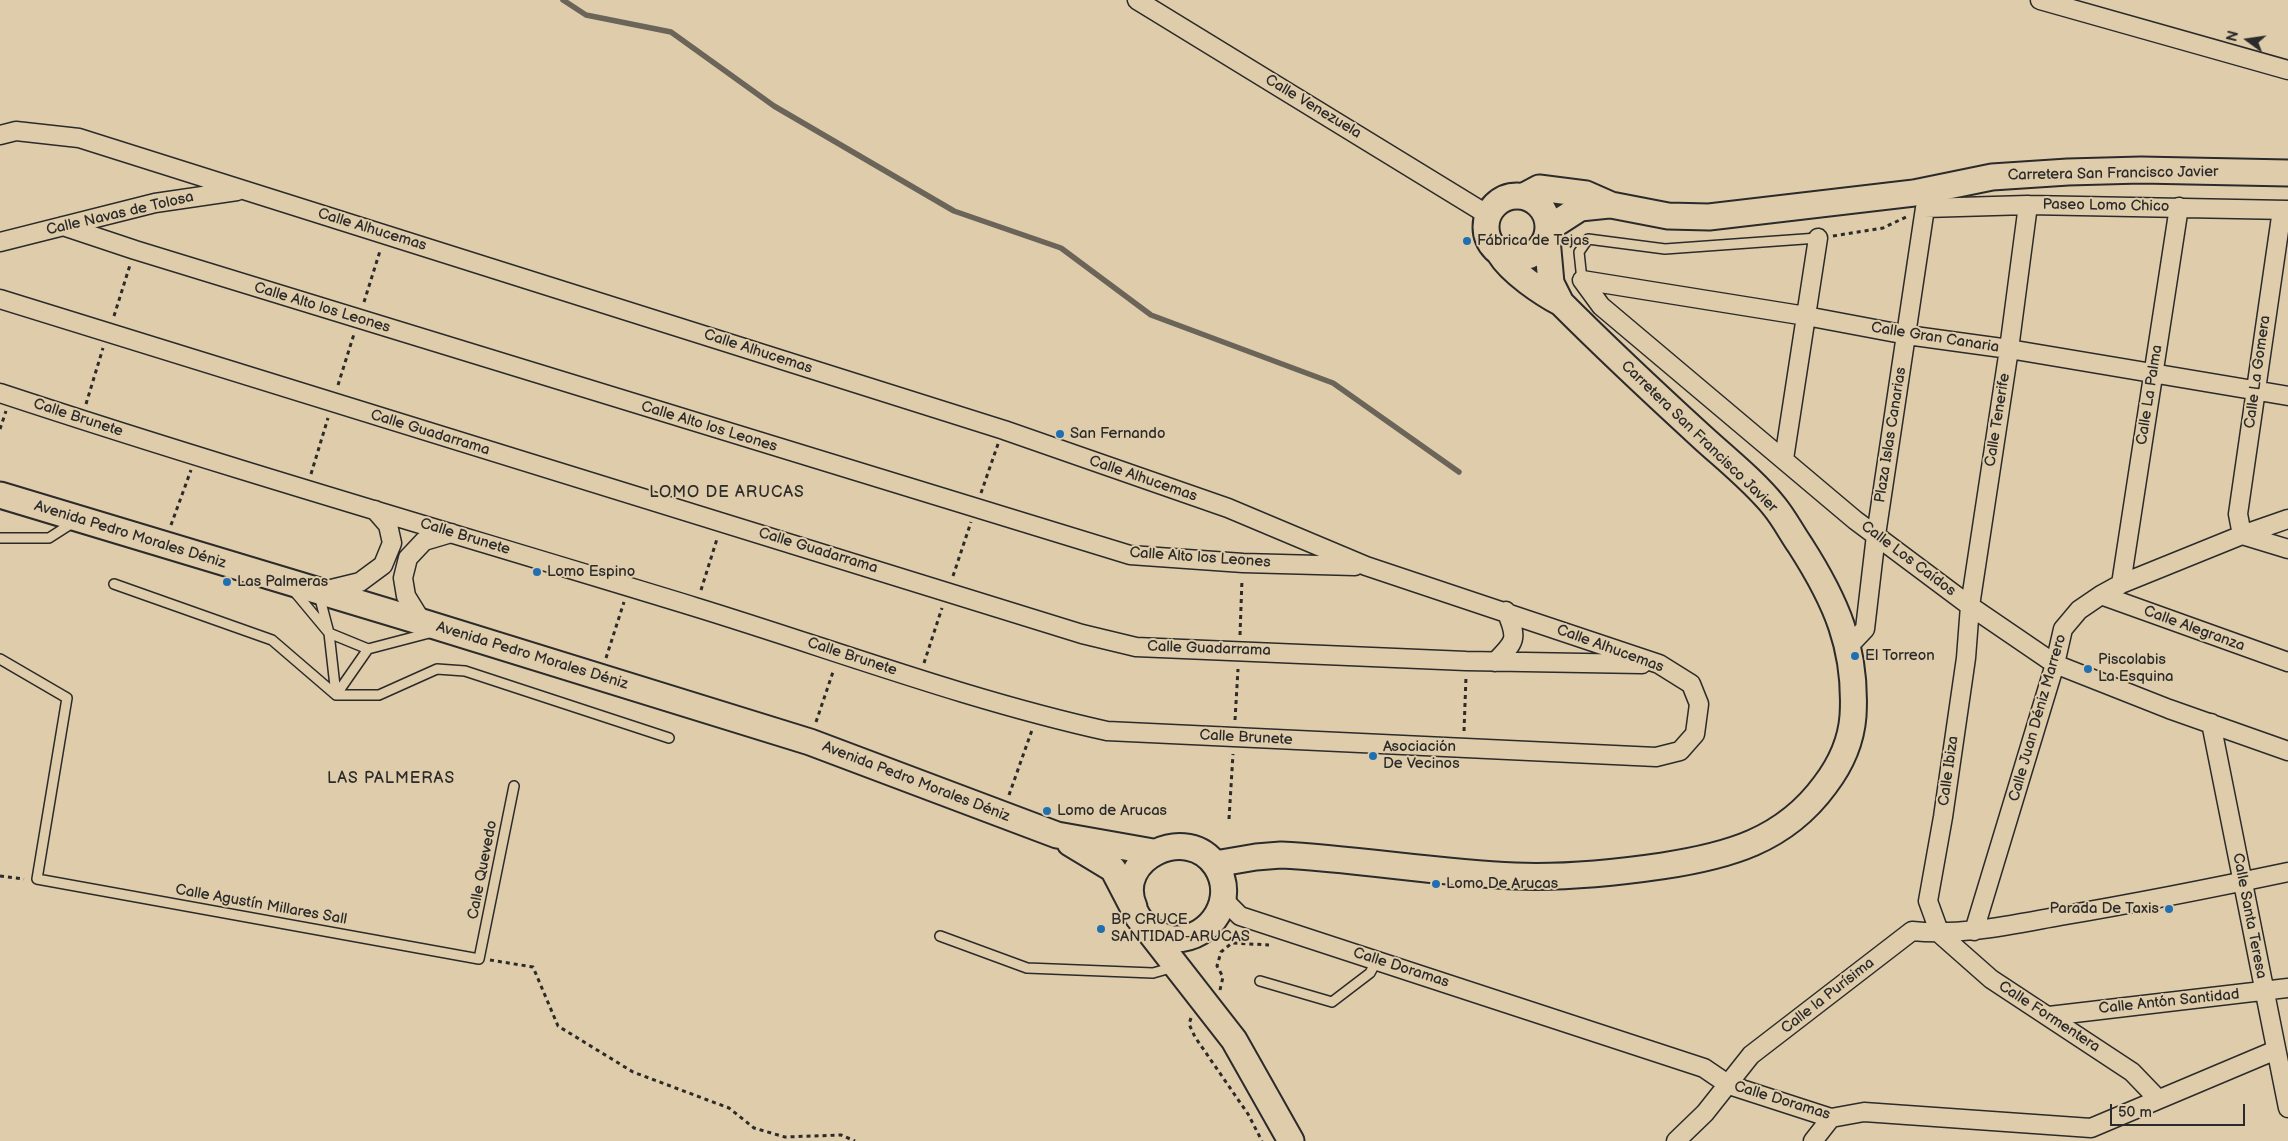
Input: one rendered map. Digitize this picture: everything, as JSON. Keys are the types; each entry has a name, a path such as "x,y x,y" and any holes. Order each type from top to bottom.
{"main road":[{"name":"Carretera San Francisco Javier","path":"1524,196 1539,188 1586,194 1612,205 1668,216 1709,216 1914,193 1992,177 2141,170 2288,174"},
{"path":"1524,196 1534,200 1542,208 1547,217 1548,233 1541,248 1532,255 1510,258 1500,254 1487,237 1488,215 1502,199 1524,196"},
{"name":"Carretera San Francisco Javier","path":"1561,304 1551,283 1548,233 1580,208 1612,205"},
{"name":"Carretera San Francisco Javier","path":"1226,891 1256,857 1302,856 1439,871 1516,876 1573,875 1627,871 1725,854 1755,843 1780,829 1811,804 1836,771 1848,748 1852,725 1852,673 1840,618 1822,580 1774,506 1561,304 1545,295 1506,263 1500,254"},
{"name":"Avenida Pedro Morales Déniz","path":"0,495 445,629 810,742 1057,835"},
{"path":"1057,835 1153,852"},
{"path":"1057,835 1112,869 1142,922 1205,1000 1234,1040 1291,1141"},
{"path":"1205,1000 1194,959 1207,928 1220,912 1226,891 1205,855 1193,848 1180,846 1166,847 1153,852 1142,862 1132,882 1130,896 1142,922 1159,935 1173,939 1188,938 1207,928"}],"street":[{"name":"Calle Venezuela","path":"1137,0 1488,215"},
{"path":"2040,0 2288,70"},
{"name":"Calle Alhucemas","path":"0,135 16,131 79,138 240,190 386,233 1004,430 1228,508 1366,566 1506,611 1659,664 1691,684 1699,704"},
{"name":"Calle Navas de Tolosa","path":"0,242 156,203 240,190"},
{"name":"Paseo Lomo Chico","path":"1925,208 2028,204 2285,210"},
{"name":"Calle Tenerife","path":"1970,606 2009,349 2028,204"},
{"name":"Calle La Palma","path":"2121,584 2179,207"},
{"name":"Plaza Islas Canarias","path":"1847,648 1865,629 1876,535 1925,208"},
{"name":"Calle La Gomera","path":"2242,535 2238,514 2285,210"},
{"name":"Calle Alto los Leones","path":"63,226 1130,556 1243,563 1366,566"},
{"path":"1784,459 1818,238"},
{"name":"Calle Gran Canaria","path":"1582,280 1806,316 1907,335 2009,349 2288,396"},
{"name":"Calle Los Caídos","path":"1582,280 1601,306 1876,535 1970,606 2055,664 2288,752"},
{"name":"Calle Guadarrama","path":"0,299 1082,634 1136,647 1495,662 1659,664"},
{"name":"Calle Brunete","path":"0,393 196,455 695,607 1037,716 1107,731 1656,757 1680,751 1695,734 1699,704"},
{"path":"319,592 360,582 383,566 392,543 388,526 375,510"},
{"name":"Calle Juan Déniz Marrero","path":"1974,931 2055,664 2063,629 2079,610 2121,584 2242,535 2288,519"},
{"path":"422,622 406,596 403,578 408,558 424,541 452,533"},
{"path":"2242,535 2288,549"},
{"name":"Calle Alegranza","path":"2101,595 2288,662"},
{"name":"Calle Ibiza","path":"1940,934 1928,901 1943,816 1964,667 1970,606"},
{"path":"1495,662 1512,645 1514,632 1506,611"},
{"name":"Calle Santa Teresa","path":"2211,723 2288,1108"},
{"path":"1940,934 1974,931 2288,872"},
{"name":"Calle Doramas","path":"1226,891 1377,960 1704,1068 1729,1085 1830,1118 1864,1112 2091,1128 2276,1050"},
{"name":"Calle la Purísima","path":"1676,1141 1705,1114 1751,1055 1912,931 1940,934"},
{"name":"Calle Formentera","path":"1940,934 1991,979 2132,1072 2158,1099"},
{"name":"Calle Antón Santidad","path":"2049,1016 2288,988"},
{"path":"1813,1141 1830,1118"}],"lane":[{"path":"1582,280 1579,252 1588,239 1665,249 1818,238"},
{"path":"0,538 49,538 78,519"},
{"path":"288,582 329,633 368,650 445,629"},
{"path":"114,584 272,640 336,695 379,695 437,669 465,671 669,738"},
{"path":"319,592 329,633 336,695"},
{"path":"336,695 368,650"},
{"path":"0,659 67,698 37,879"},
{"name":"Calle Quevedo","path":"479,959 514,786"},
{"name":"Calle Agustín Millares Sall","path":"37,879 479,959"},
{"path":"940,936 1027,968 1153,973 1177,966"},
{"path":"1260,981 1332,1002 1370,973 1377,960"}],"path":[{"path":"1818,238 1883,228 1925,208"},
{"path":"307,489 386,233"},
{"path":"919,678 1004,430"},
{"path":"164,545 196,455"},
{"path":"695,607 723,522"},
{"path":"1229,819 1243,563"},
{"path":"600,678 628,587"},
{"path":"810,742 839,653"},
{"path":"1464,748 1466,661"},
{"path":"1002,815 1037,716"},
{"path":"0,876 15,879 37,879"},
{"path":"1262,1141 1248,1114 1195,1037 1189,1024 1192,1016 1205,1000 1220,989 1223,977 1217,966 1221,952 1232,943 1276,946"},
{"path":"479,959 533,967 558,1026 633,1072 729,1108 754,1128 785,1137 841,1134 855,1141"}],"waterway":[{"path":"563,0 586,15 671,32 774,106 954,211 1061,248 1151,315 1333,383 1459,472"}],"place":[{"name":"Fábrica de Tejas","path":"1467,241"},
{"name":"San Fernando","path":"1060,434"},
{"name":"Lomo Espino","path":"537,572"},
{"name":"Las Palmeras","path":"227,582"},
{"name":"El Torreon","path":"1855,656"},
{"name":"Piscolabis La Esquina","path":"2088,669"},
{"name":"Asociación De Vecinos","path":"1373,756"},
{"name":"Lomo de Arucas","path":"1047,811"},
{"name":"Lomo De Arucas","path":"1436,884"},
{"name":"Parada De Taxis","path":"2169,909"},
{"name":"BP CRUCE SANTIDAD-ARUCAS","path":"1101,929"}],"district":[{"name":"LOMO DE ARUCAS","path":"727,493"},
{"name":"LAS PALMERAS","path":"391,779"}]}
